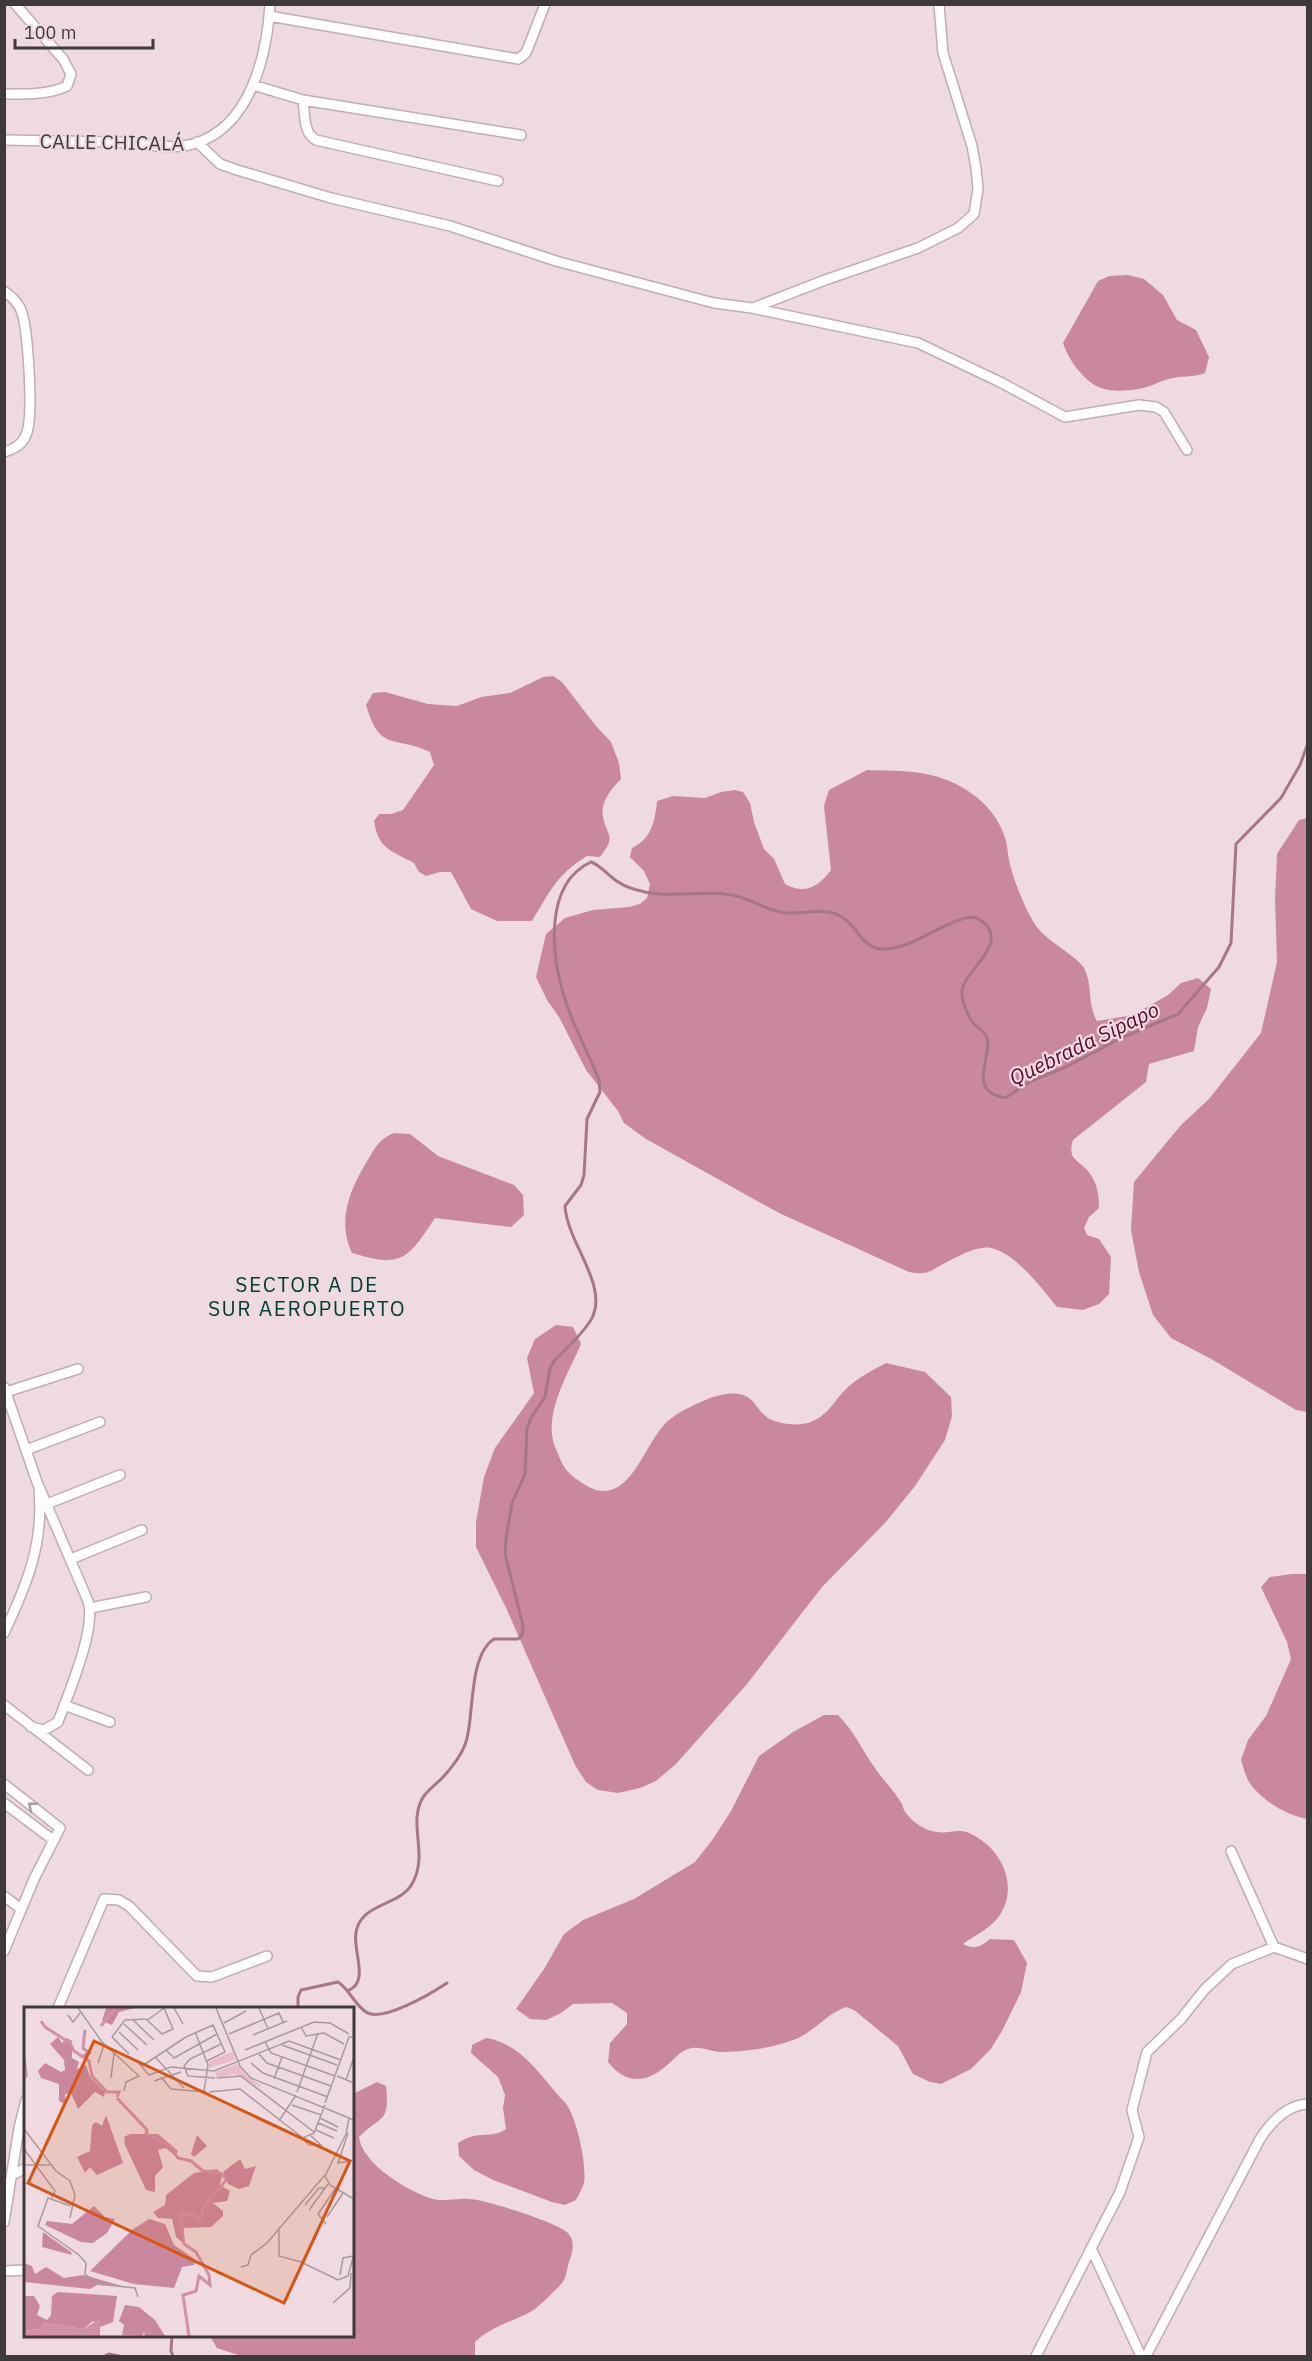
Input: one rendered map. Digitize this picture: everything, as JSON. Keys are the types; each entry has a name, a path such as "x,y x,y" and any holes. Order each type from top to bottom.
{"street":[{"path":"4,94 36,94 59,90 67,86 71,74 63,59 15,4"},
{"name":"CALLE CHICALÁ","path":"4,141 117,142 177,146 197,142 220,130 240,111 253,85 270,16 270,4"},
{"path":"270,16 513,59 525,54 544,4"},
{"path":"752,308 918,248 958,228 974,214 978,189 976,168 972,146 944,53 939,4"},
{"path":"253,85 303,100 521,135"},
{"path":"303,100 306,126 311,137 316,140 498,181"},
{"path":"197,142 220,164 330,198 450,226 556,261 714,303 752,308 918,343 1002,383 1065,417 1139,405 1156,407 1164,412 1188,450"},
{"path":"4,291 16,301 23,319 29,410 24,438 18,446 4,452"},
{"path":"32,1727 44,1730 55,1726 87,1636 90,1608 38,1482 5,1390 78,1370"},
{"path":"26,1450 100,1422"},
{"path":"47,1504 120,1475"},
{"path":"4,1633 25,1587 37,1550 40,1514 38,1482"},
{"path":"71,1559 142,1530"},
{"path":"90,1608 146,1598"},
{"path":"4,1705 88,1770"},
{"path":"64,1705 110,1722"},
{"path":"4,1784 60,1828 4,1950"},
{"path":"4,1803 53,1840"},
{"path":"1231,1851 1274,1947"},
{"path":"4,1896 21,1909"},
{"path":"58,2007 104,1899 119,1900 129,1906 197,1976 212,1977 267,1956"},
{"path":"1036,2356 1120,2192 1139,2137 1132,2110 1147,2052 1181,2019 1205,1989 1232,1964 1274,1947 1308,1959"},
{"path":"1144,2356 1260,2139 1278,2116 1300,2105 1308,2104"},
{"path":"4,2222 24,2108"},
{"path":"12,2175 24,2169"},
{"path":"1091,2248 1144,2356"},
{"path":"4,2271 24,2270"}],"shaded area":[{"path":"1128,275 1144,279 1163,295 1177,320 1196,330 1209,357 1205,373 1120,391 1095,385 1078,369 1063,343 1098,281 1109,276"},
{"path":"553,676 562,682 611,742 619,763 621,779 610,791 603,806 603,817 609,840 600,857 587,856 561,877 532,921 497,921 471,909 451,872 426,876 419,872 414,863 387,848 379,838 374,821 379,814 391,814 403,810 434,765 430,752 383,736 371,720 366,705 373,693 385,692 428,704 457,706 481,697 510,693 543,677"},
{"path":"867,770 928,774 958,785 983,802 1001,826 1015,882 1034,923 1045,936 1084,968 1097,1021 1133,1015 1168,995 1181,983 1198,978 1211,989 1207,1008 1198,1027 1194,1051 1149,1064 1146,1082 1073,1140 1072,1155 1091,1175 1099,1198 1099,1208 1089,1217 1084,1228 1087,1235 1099,1239 1111,1257 1109,1294 1099,1304 1083,1310 1057,1307 1019,1264 1001,1251 986,1247 969,1252 930,1272 909,1272 779,1213 646,1139 624,1123 618,1111 586,1070 536,977 546,934 565,918 593,910 629,907 640,904 647,898 650,884 644,871 630,857 632,848 644,840 651,829 657,801 673,796 705,798 721,792 735,790 743,792 750,803 764,849 774,859 785,884 805,889 816,885 831,870 824,806 829,790"},
{"path":"1308,818 1307,1412 1296,1410 1213,1360 1171,1338 1153,1315 1139,1272 1131,1230 1134,1182 1181,1125 1209,1099 1261,1033 1277,962 1275,899 1277,854 1299,820"},
{"path":"394,1133 410,1134 438,1156 514,1185 523,1195 524,1215 511,1227 435,1218 417,1243 402,1257 382,1260 352,1253 345,1230 350,1196 377,1145"},
{"path":"556,1325 573,1327 581,1344 557,1400 552,1423 553,1442 563,1465 569,1472 587,1486 601,1491 613,1489 623,1483 641,1461 663,1426 673,1417 719,1395 740,1394 751,1400 765,1416 772,1420 788,1424 804,1424 821,1416 852,1383 886,1363 925,1372 951,1397 952,1416 945,1440 915,1486 885,1523 822,1587 747,1684 676,1764 656,1781 640,1788 618,1793 598,1790 586,1782 575,1765 507,1610 476,1547 476,1522 484,1477 495,1448 534,1393 527,1358 535,1339"},
{"path":"1307,1574 1307,1819 1283,1811 1254,1789 1245,1774 1241,1760 1248,1740 1266,1716 1291,1659 1287,1642 1261,1587 1270,1577"},
{"path":"824,1715 838,1715 844,1721 912,1820 933,1831 961,1831 981,1839 991,1848 1005,1870 1008,1883 1004,1908 992,1924 963,1944 974,1947 990,1939 1014,1940 1027,1963 1021,1992 1002,2031 990,2050 971,2069 941,2084 930,2082 913,2074 898,2046 854,2010 846,2007 832,2014 803,2036 788,2042 738,2051 719,2052 692,2048 681,2053 650,2076 628,2078 608,2062 610,2043 627,2024 627,2013 612,2003 573,2004 546,2020 530,2019 516,2009 544,1969 564,1934 583,1920 634,1899 695,1862 731,1811 759,1756 793,1732"},
{"path":"486,2038 498,2041 518,2052 535,2068 571,2112 583,2154 585,2175 576,2200 565,2205 552,2202 493,2180 474,2170 459,2156 458,2143 472,2136 495,2134 506,2129 503,2108 505,2095 498,2077 471,2053 472,2045"},
{"path":"377,2082 386,2086 385,2113 359,2137 368,2157 388,2176 433,2199 477,2200 521,2212 562,2229 572,2239 572,2252 563,2282 535,2309 497,2327 475,2342 475,2356 241,2356 217,2348 211,2337 354,2337 354,2094"}],"waterway":[{"name":"Quebrada Sipapo","path":"349,1990 359,1979 356,1936 361,1920 367,1914 407,1891 417,1873 419,1862 418,1809 424,1796 447,1772 463,1748 467,1738 476,1670 480,1658 494,1639 518,1639 522,1635 523,1625 505,1554 512,1503 525,1474 527,1428 545,1397 550,1368 586,1327 593,1316 596,1303 591,1276 572,1234 565,1206 581,1185 584,1175 587,1119 600,1092 599,1080 568,1009 556,963 555,923 558,904 565,887 576,873 591,862 623,885 645,892 729,894 781,912 833,913 847,921 868,944 882,949 904,945 956,921 971,917 979,919 990,931 991,940 983,957 964,984 962,996 970,1019 987,1038 983,1081 986,1088 993,1094 1005,1098 1031,1081 1178,1014 1219,967 1231,943 1236,844 1281,798 1300,765 1308,743"},
{"path":"298,2007 301,1990 338,1982 366,2012 383,2014 407,2005 447,1983"},
{"name":"Quebrada Sipapo","path":"172,2337 173,2356"},
{"path":"105,2356 109,2354 119,2356"}],"district":[{"name":"SECTOR A DE SUR AEROPUERTO","path":"307,1296"}]}
